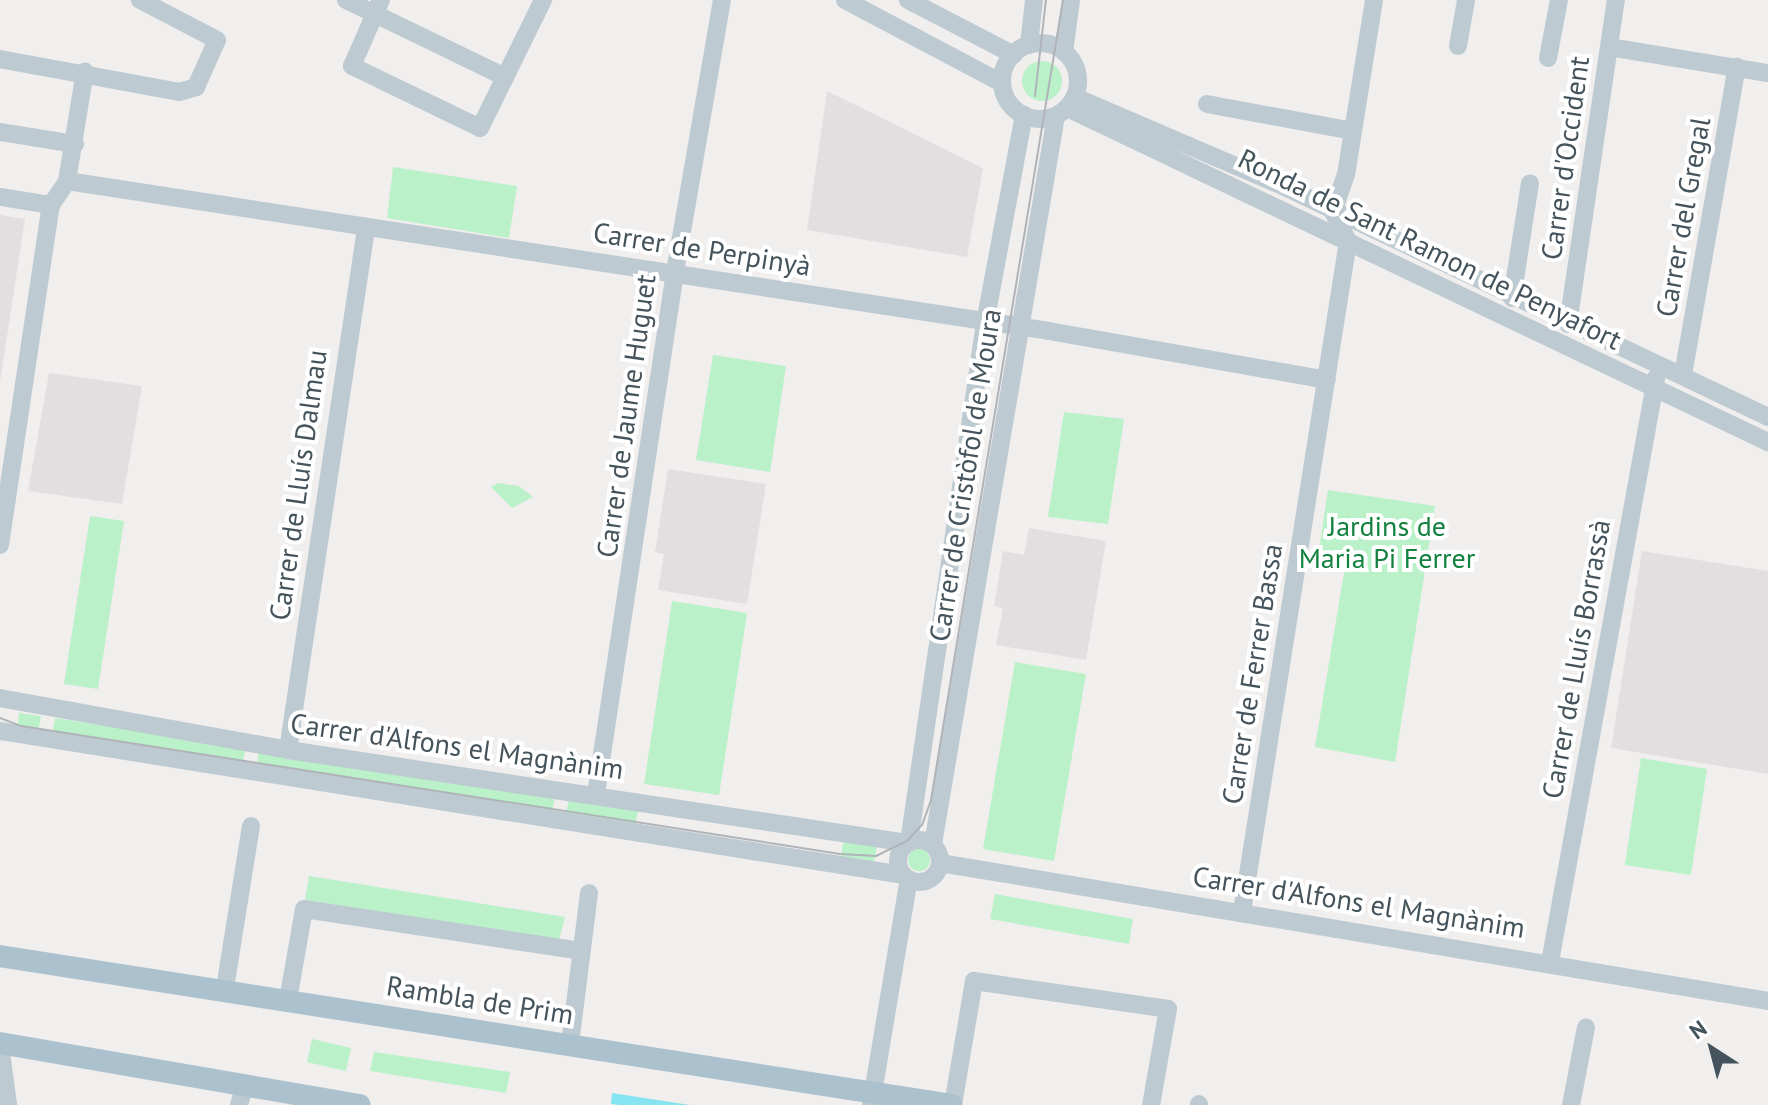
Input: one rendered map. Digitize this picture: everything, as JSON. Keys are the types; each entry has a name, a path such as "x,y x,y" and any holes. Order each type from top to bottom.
{"main road":[{"name":"Rambla de Prim","path":"0,956 225,988 570,1044 872,1099 952,1105"},
{"path":"0,1044 242,1096 360,1105"}],"street":[{"path":"0,59 85,71 179,92 196,87 217,40 140,0"},
{"path":"346,0 378,7 505,77"},
{"path":"378,7 352,66 480,128 543,0"},
{"name":"Carrer de Jaume Huguet","path":"596,794 675,272 722,0"},
{"path":"845,0 1002,83"},
{"path":"908,0 1021,50 1053,46 1064,52 1077,70 1066,107 1024,115 1006,99 1002,83 1021,50 1034,0"},
{"path":"1064,52 1071,0"},
{"path":"1348,241 1333,212 1346,175 1374,0"},
{"path":"1458,46 1466,0"},
{"path":"1548,58 1559,0"},
{"name":"Carrer d'Occident","path":"1568,324 1616,0"},
{"path":"1609,47 1768,73"},
{"name":"Carrer del Gregal","path":"1683,375 1737,67"},
{"path":"0,545 51,205 67,181 85,71"},
{"path":"1207,104 1353,131"},
{"name":"Ronda de Sant Ramon de Penyafort","path":"1066,107 1333,212 1768,417"},
{"name":"Ronda de Sant Ramon de Penyafort","path":"1066,107 1768,442"},
{"name":"Carrer de Cristòfol de Moura","path":"933,844 1017,326 1066,107"},
{"name":"Carrer de Cristòfol de Moura","path":"908,842 985,323 1024,115"},
{"path":"0,132 75,144"},
{"name":"Carrer de Perpinyà","path":"67,181 1017,326 1327,380"},
{"path":"1512,298 1530,183"},
{"path":"0,197 51,205"},
{"name":"Carrer de Lluís Dalmau","path":"288,750 366,229"},
{"name":"Carrer de Ferrer Bassa","path":"1242,912 1348,241"},
{"name":"Carrer de Lluís Borrassà","path":"1550,962 1659,366"},
{"name":"Carrer d'Alfons el Magnànim","path":"0,698 288,750 908,842"},
{"name":"Carrer d'Alfons el Magnànim","path":"0,731 906,877"},
{"path":"225,988 251,826"},
{"path":"872,1099 906,877 899,855 908,842 933,844 940,863 929,879 906,877"},
{"name":"Carrer d'Alfons el Magnànim","path":"940,863 1550,962 1768,1001"},
{"path":"570,1044 589,893"},
{"path":"288,1000 304,909 581,951"},
{"path":"952,1105 974,981 1168,1009 1151,1105"},
{"path":"1571,1105 1586,1027"},
{"path":"0,1044 8,1105"}],"shaded area":[{"path":"827,91 983,168 967,257 807,230"},
{"path":"0,215 25,219 0,382"},
{"path":"49,373 142,386 122,504 28,491"},
{"path":"668,469 766,484 747,604 658,590 664,554 655,552"},
{"path":"1029,528 1106,541 1086,660 996,645 1003,608 994,606 1003,551 1024,555"},
{"path":"1642,551 1768,571 1768,774 1611,748"}],"green space":[{"path":"1042,61 1056,67 1062,81 1056,95 1042,101 1028,95 1022,81 1028,67"},
{"path":"393,167 517,186 509,238 387,218"},
{"path":"713,355 786,366 770,472 696,460"},
{"path":"1064,412 1124,419 1108,524 1048,517"},
{"path":"498,483 519,486 533,497 512,508 491,487"},
{"name":"Jardins de Maria Pi Ferrer","path":"1328,490 1435,506 1395,762 1315,747 1347,555 1319,550"},
{"path":"90,516 124,521 98,689 64,684"},
{"path":"672,601 747,613 719,795 644,784"},
{"path":"1015,662 1086,674 1054,861 983,849"},
{"path":"19,713 41,716 38,733 17,730"},
{"path":"55,718 246,748 242,765 52,735"},
{"path":"259,750 555,796 552,814 256,767"},
{"path":"1641,758 1707,769 1691,875 1625,865"},
{"path":"569,798 639,805 634,831 566,815"},
{"path":"844,837 878,842 873,868 840,863"},
{"path":"919,849 927,852 930,860 927,868 919,871 911,868 908,860 911,852"},
{"path":"309,876 565,917 559,940 305,900"},
{"path":"995,894 1133,919 1129,944 990,919"},
{"path":"312,1039 351,1048 346,1071 307,1062"},
{"path":"374,1052 510,1072 506,1093 370,1071"}],"water":[{"path":"612,1093 690,1105 611,1104"}],"tram line":[{"path":"1035,96 1046,0"},
{"path":"0,718 21,726 840,854 876,856 907,841 922,825 931,800 1063,0"}]}
